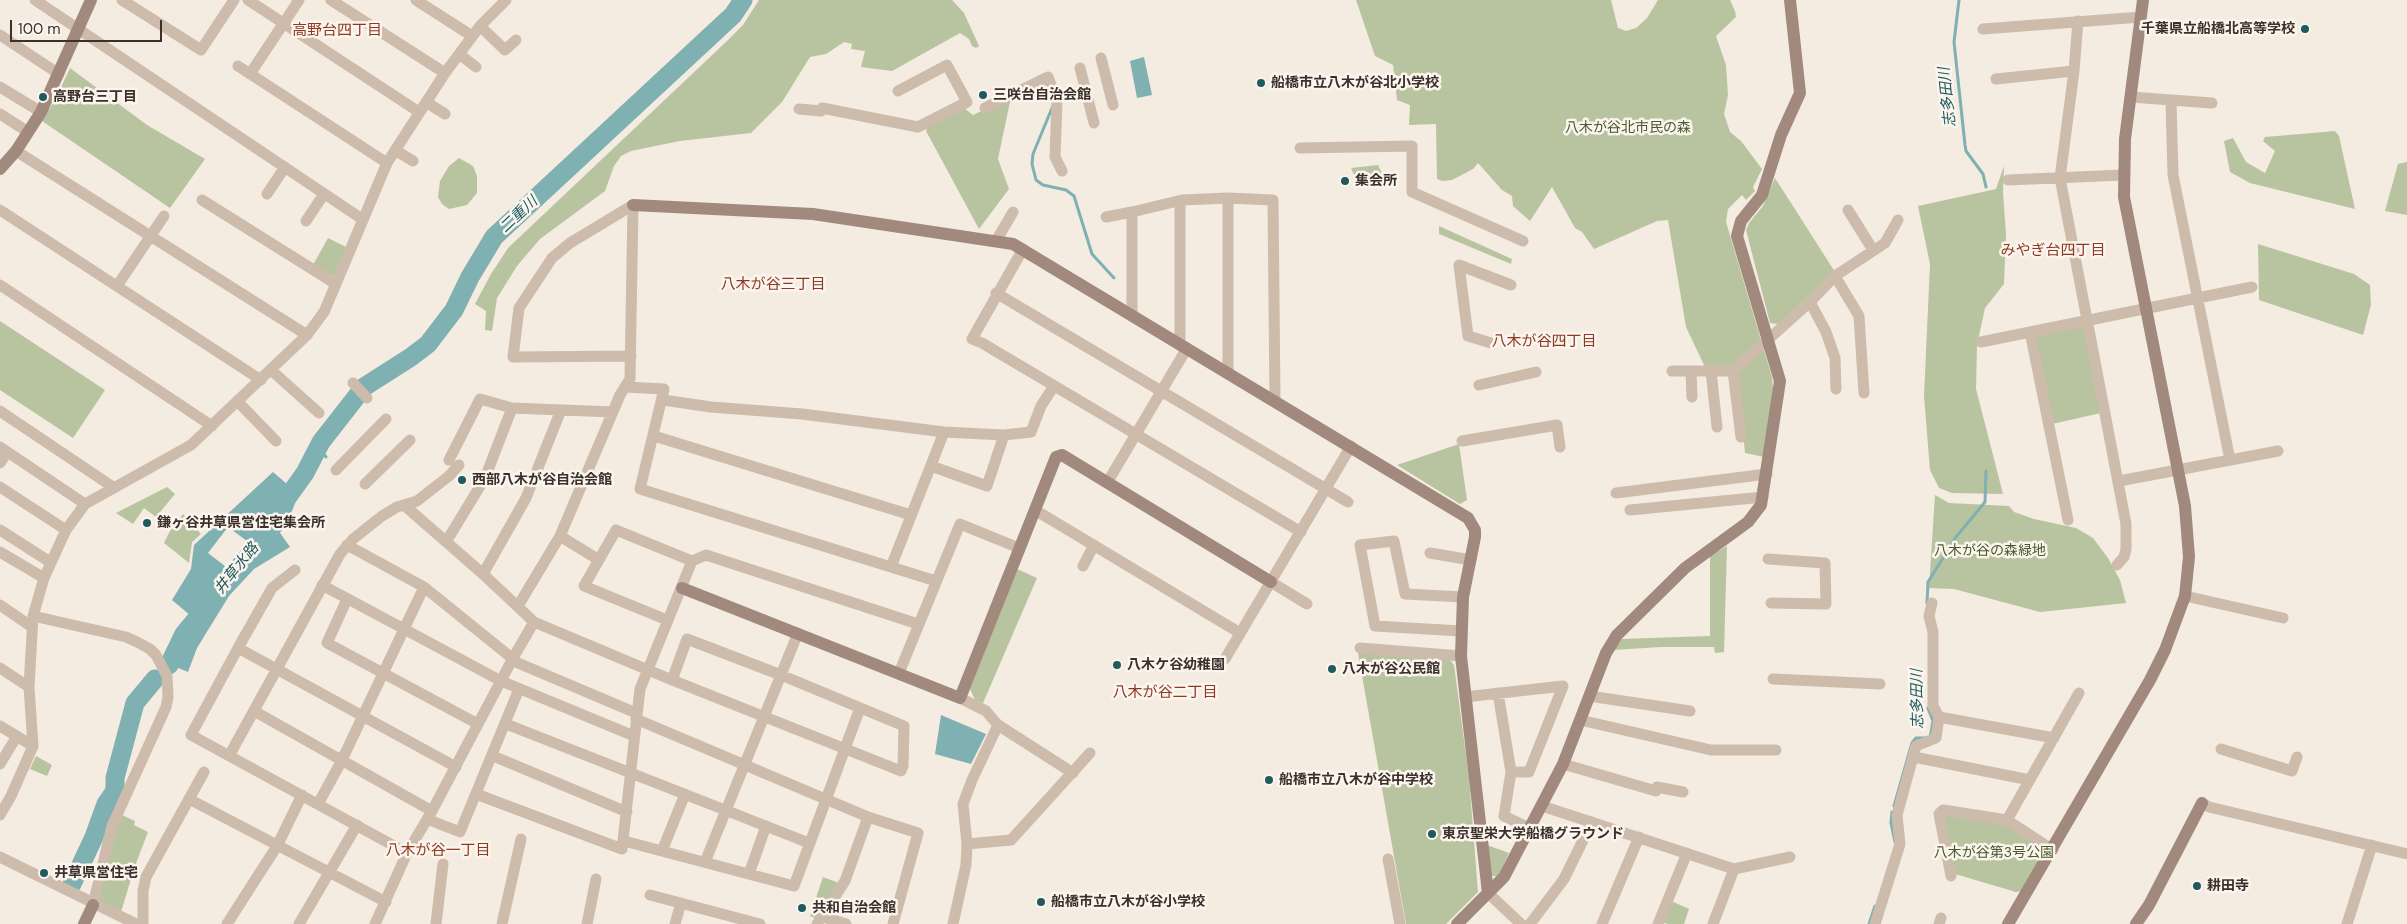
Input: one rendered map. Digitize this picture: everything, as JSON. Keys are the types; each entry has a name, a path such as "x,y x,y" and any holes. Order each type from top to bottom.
{"street":[{"path":"35,0 79,27 362,219"},
{"path":"0,169 16,151 41,112 91,0"},
{"path":"122,0 201,50 234,0"},
{"path":"248,0 422,107 445,114"},
{"path":"250,74 299,0"},
{"path":"331,0 444,73"},
{"path":"416,0 472,36"},
{"path":"1457,924 1504,876 1563,764 1606,653 1621,630 1685,568 1748,522 1756,514 1763,497 1780,381 1736,236 1741,220 1762,195 1781,136 1800,93 1790,0"},
{"path":"2008,924 2165,650 2185,596 2188,534 2186,506 2127,220 2123,175 2143,0"},
{"path":"0,814 11,796 33,746 29,687 33,621 44,578 66,530 85,504 191,445 307,335 324,312 387,163 444,73 480,26 504,1"},
{"path":"1983,29 2141,17"},
{"path":"2078,21 2074,71 2060,178 2126,524 2126,549 2124,557 2117,565"},
{"path":"480,26 506,50 516,40"},
{"path":"0,35 59,74"},
{"path":"459,54 476,67"},
{"path":"1100,58 1112,106"},
{"path":"799,109 821,110 918,127 966,102 947,65 898,91"},
{"path":"238,66 387,163"},
{"path":"1080,68 1094,123"},
{"path":"1996,79 2074,71"},
{"path":"985,108 1048,77 1057,101 1055,157 1062,170"},
{"path":"0,86 41,112"},
{"path":"2131,97 2212,103"},
{"path":"2171,101 2173,175 2230,460"},
{"path":"0,114 28,132"},
{"path":"1300,148 1412,146 1412,192 1523,241"},
{"path":"396,150 413,161"},
{"path":"16,151 307,335"},
{"path":"267,194 285,167"},
{"path":"2008,180 2123,175"},
{"path":"306,221 324,194"},
{"path":"1228,198 1228,372"},
{"path":"1106,217 1182,200 1228,198 1273,200 1275,401"},
{"path":"202,200 336,284"},
{"path":"1107,483 1161,391 1183,346 1180,204 1182,200"},
{"path":"518,606 560,536 613,412 630,379 633,205"},
{"path":"631,356 513,357 519,308 552,258 570,243 633,205 813,214 1013,244 1468,518 1475,530 1463,597 1461,656 1488,893 1522,924"},
{"path":"0,210 261,380"},
{"path":"1848,210 1873,250"},
{"path":"996,241 1013,212"},
{"path":"1132,212 1132,315"},
{"path":"117,286 164,216"},
{"path":"1672,371 1732,371 1810,302 1835,276 1889,238 1898,220"},
{"path":"1023,249 996,293 972,339 1301,532"},
{"path":"1491,343 1468,336 1459,265 1510,285"},
{"path":"1835,276 1859,316 1864,393"},
{"path":"0,285 212,426"},
{"path":"1981,342 2252,288"},
{"path":"996,293 1348,502"},
{"path":"1810,302 1826,332 1835,358 1836,389"},
{"path":"2030,332 2068,520"},
{"path":"271,370 319,413"},
{"path":"1691,371 1692,397"},
{"path":"1711,371 1717,427"},
{"path":"1732,371 1741,437"},
{"path":"1479,385 1536,372"},
{"path":"353,384 367,398"},
{"path":"663,400 711,407 811,415 944,432 1004,435 1031,432 1041,406 1054,386"},
{"path":"625,387 664,389 663,400 640,489 936,581"},
{"path":"229,756 333,564 347,545 382,516 397,507 417,501 450,476 480,399 512,408 613,412"},
{"path":"238,402 276,441"},
{"path":"446,542 485,478 512,408"},
{"path":"483,574 526,498 561,410"},
{"path":"0,411 114,487"},
{"path":"336,470 386,419"},
{"path":"1462,441 1557,425 1560,447"},
{"path":"890,567 944,432"},
{"path":"931,466 987,486 1004,435"},
{"path":"654,436 911,515"},
{"path":"365,484 410,440"},
{"path":"1225,659 1351,446"},
{"path":"0,462 4,449 85,504"},
{"path":"2119,481 2278,451"},
{"path":"960,698 1056,456 1062,455 1307,604"},
{"path":"1616,493 1767,474"},
{"path":"0,487 66,530"},
{"path":"1630,510 1763,497"},
{"path":"404,505 483,574 534,622 646,670 901,772 903,766 904,726 781,675 687,638 672,680"},
{"path":"1035,510 1240,633"},
{"path":"899,673 960,524 1019,548"},
{"path":"0,530 50,562"},
{"path":"666,620 584,586 616,530 692,561 706,555 918,624"},
{"path":"560,536 599,560"},
{"path":"1461,631 1375,626 1360,545 1394,541 1404,594 1463,597"},
{"path":"347,545 424,587 518,663 868,817 918,833 893,924"},
{"path":"1083,566 1094,545"},
{"path":"0,552 44,578"},
{"path":"1430,553 1471,560"},
{"path":"1768,559 1825,563 1826,604 1772,604"},
{"path":"476,794 622,849 636,716 646,670 692,561"},
{"path":"295,570 272,588 191,735 407,853"},
{"path":"322,585 501,681 634,736"},
{"path":"318,804 341,762 424,587"},
{"path":"682,588 960,698 986,711 998,725 1073,773"},
{"path":"2185,596 2282,618"},
{"path":"347,599 327,643 478,724"},
{"path":"1875,924 1900,844 1897,815 1916,746 1936,738 1939,717 1932,706 1933,632 1930,616 1932,604"},
{"path":"0,605 33,621 126,637 150,649 161,663 166,676 168,697 166,707 112,826 94,905 84,924"},
{"path":"375,924 407,853 430,815 534,622"},
{"path":"705,862 798,633"},
{"path":"238,648 456,767"},
{"path":"1360,648 1461,656"},
{"path":"0,668 29,687"},
{"path":"1773,680 1880,684"},
{"path":"1466,697 1563,686 1528,772 1510,772"},
{"path":"254,711 460,832 493,756 519,689"},
{"path":"1498,693 1510,772 1504,816 1529,828"},
{"path":"2007,820 2078,693"},
{"path":"1589,696 1690,711"},
{"path":"624,841 794,886 860,708"},
{"path":"1939,717 2054,738"},
{"path":"1580,720 1711,750 1776,750"},
{"path":"506,724 809,843"},
{"path":"953,924 966,865 967,844 964,799 998,725"},
{"path":"0,726 33,746"},
{"path":"0,764 17,736"},
{"path":"2221,749 2292,771 2297,757"},
{"path":"967,844 1011,840 1090,753"},
{"path":"493,756 627,812"},
{"path":"1914,757 2030,780"},
{"path":"1563,764 1656,791 1656,787 1683,792"},
{"path":"143,924 142,892 146,877 204,772"},
{"path":"0,791 11,796"},
{"path":"662,851 685,794"},
{"path":"227,924 277,846 302,795"},
{"path":"189,799 386,902"},
{"path":"2136,924 2149,905 2202,803 2209,807 2407,854"},
{"path":"1542,806 1734,869 1790,857"},
{"path":"1951,876 1939,814 1943,810 2007,820 2052,850"},
{"path":"846,924 819,920 845,881 868,817"},
{"path":"1530,924 1564,880 1592,822"},
{"path":"299,924 331,874 357,826"},
{"path":"749,874 766,826"},
{"path":"1602,924 1639,837"},
{"path":"502,924 521,839"},
{"path":"2347,924 2372,845"},
{"path":"1658,924 1687,853"},
{"path":"0,857 94,905 136,924"},
{"path":"1388,859 1400,924"},
{"path":"436,924 443,864"},
{"path":"1713,924 1734,869"},
{"path":"587,924 596,879"},
{"path":"650,895 760,924"},
{"path":"675,924 681,903"},
{"path":"712,924 716,912"}],"green space":[{"path":"759,0 952,0 964,13 979,46 976,48 972,46 969,39 960,33 892,71 861,67 865,51 851,49 852,44 844,42 826,54 810,57 782,102 751,133 680,141 631,151 621,156 614,166 605,191 540,239 517,266 497,298 492,331 485,330 486,311 475,304 508,248 727,41 743,25"},
{"name":"八木が谷北市民の森","path":"1356,0 1611,0 1618,28 1626,31 1636,28 1647,18 1658,0 1730,0 1736,17 1716,36 1726,65 1728,95 1724,114 1730,132 1741,141 1762,169 1753,187 1755,191 1746,200 1742,195 1728,209 1726,222 1772,377 1773,389 1764,457 1745,453 1737,374 1705,367 1686,327 1668,220 1657,221 1594,249 1582,232 1575,228 1552,187 1530,221 1513,206 1512,196 1502,190 1478,163 1473,169 1452,180 1442,181 1437,179 1436,124 1409,125 1410,105 1397,100 1393,65 1375,56"},
{"path":"70,68 147,125 205,159 170,208 42,121 57,96"},
{"path":"1011,97 998,159 1009,189 979,229 926,131 927,128 964,108 973,115"},
{"path":"2335,131 2339,136 2355,209 2250,183 2230,172 2224,141 2233,138 2246,162 2265,173 2275,151 2263,141 2265,137"},
{"path":"459,158 473,166 477,176 477,193 467,205 449,209 442,204 438,197 440,181 449,166"},
{"path":"2407,162 2407,215 2385,211 2398,164"},
{"path":"1378,165 1384,178 1359,186 1351,168"},
{"path":"2004,166 2003,192 2006,234 2004,284 1985,308 1977,345 1976,389 2003,494 1952,493 1939,488 1930,470 1924,396 1930,264 1918,206 1996,189"},
{"path":"1775,178 1835,272 1778,324 1770,323 1746,230 1749,223 1763,206"},
{"path":"1439,226 1512,259 1511,264 1439,234"},
{"path":"328,238 346,247 336,274 331,276 313,265"},
{"path":"2258,244 2354,274 2370,285 2371,305 2363,335 2259,300"},
{"path":"0,321 105,390 73,438 0,390"},
{"path":"2080,325 2084,328 2101,413 2052,424 2035,338 2037,334"},
{"path":"1459,444 1467,500 1460,504 1397,465"},
{"path":"167,487 175,494 156,517 144,508 133,524 116,513"},
{"name":"八木が谷の森緑地","path":"1935,495 1949,503 2009,506 2014,512 2034,519 2076,528 2093,538 2108,558 2120,580 2126,603 2040,612 1954,589 1929,588"},
{"path":"183,514 201,534 192,542 189,563 164,543 172,527"},
{"path":"1727,546 1724,652 1715,653 1714,647 1660,647 1614,650 1622,639 1710,636 1710,556"},
{"path":"1017,569 1037,578 983,703 975,700 970,689"},
{"name":"東京聖栄大学船橋グラウンド","path":"1358,653 1449,659 1454,665 1469,777 1478,892 1446,924 1406,924"},
{"path":"36,756 52,765 47,776 30,769"},
{"name":"八木が谷第3号公園","path":"1946,813 2008,825 2045,851 2022,891 2016,892 1955,874 1943,818"},
{"path":"122,815 135,821 134,825 148,832 121,912 98,900 115,832"},
{"path":"1487,845 1509,853 1498,877 1490,875"},
{"path":"823,877 839,883 815,918 810,916"},
{"path":"1671,901 1689,909 1684,924 1662,922"}],"water":[{"path":"1144,57 1152,95 1137,98 1130,61"},
{"path":"273,472 288,485 272,515 251,544 228,527 208,553 230,570 191,616 172,600 191,569 194,545"},
{"path":"278,530 290,547 254,569 229,596 197,648 188,672 176,667 192,635"},
{"path":"941,715 986,734 971,764 935,754"}],"waterway":[{"name":"二重川","path":"169,665 184,634 278,520 287,498 305,473 321,442 364,387 428,344 454,310 470,277 494,237 733,15 743,0"},
{"name":"志多田川","path":"1959,0 1954,42 1965,145 1966,151 1983,174 1986,187"},
{"path":"1052,108 1033,154 1032,164 1036,180 1043,185 1066,190 1074,196 1092,254 1114,278"},
{"path":"318,446 326,457"},
{"name":"志多田川","path":"1927,603 1928,582 1956,537 1985,502 1986,471"},
{"name":"井草水路","path":"72,884 94,837 106,804 115,791 115,778 135,703 155,679"},
{"name":"志多田川","path":"1894,806 1912,743 1916,738 1930,738 1933,721 1928,708"},
{"name":"志多田川","path":"1892,812 1891,823 1895,842"},
{"name":"志多田川","path":"1869,924 1875,906"}],"place":[{"name":"千葉県立船橋北高等学校","path":"2305,29"},
{"name":"船橋市立八木が谷北小学校","path":"1261,83"},
{"name":"三咲台自治会館","path":"983,95"},
{"name":"高野台三丁目","path":"43,97"},
{"name":"集会所","path":"1345,181"},
{"name":"西部八木が谷自治会館","path":"462,480"},
{"name":"鎌ヶ谷井草県営住宅集会所","path":"147,523"},
{"name":"八木ケ谷幼稚園","path":"1117,665"},
{"name":"八木が谷公民館","path":"1332,669"},
{"name":"船橋市立八木が谷中学校","path":"1269,780"},
{"name":"東京聖栄大学船橋グラウンド","path":"1432,834"},
{"name":"井草県営住宅","path":"44,873"},
{"name":"耕田寺","path":"2197,886"},
{"name":"船橋市立八木が谷小学校","path":"1041,902"},
{"name":"共和自治会館","path":"802,908"}],"district":[{"name":"高野台四丁目","path":"337,31"},
{"name":"みやぎ台四丁目","path":"2053,251"},
{"name":"八木が谷三丁目","path":"773,285"},
{"name":"八木が谷四丁目","path":"1544,342"},
{"name":"八木が谷二丁目","path":"1165,693"},
{"name":"八木が谷一丁目","path":"438,851"}]}
